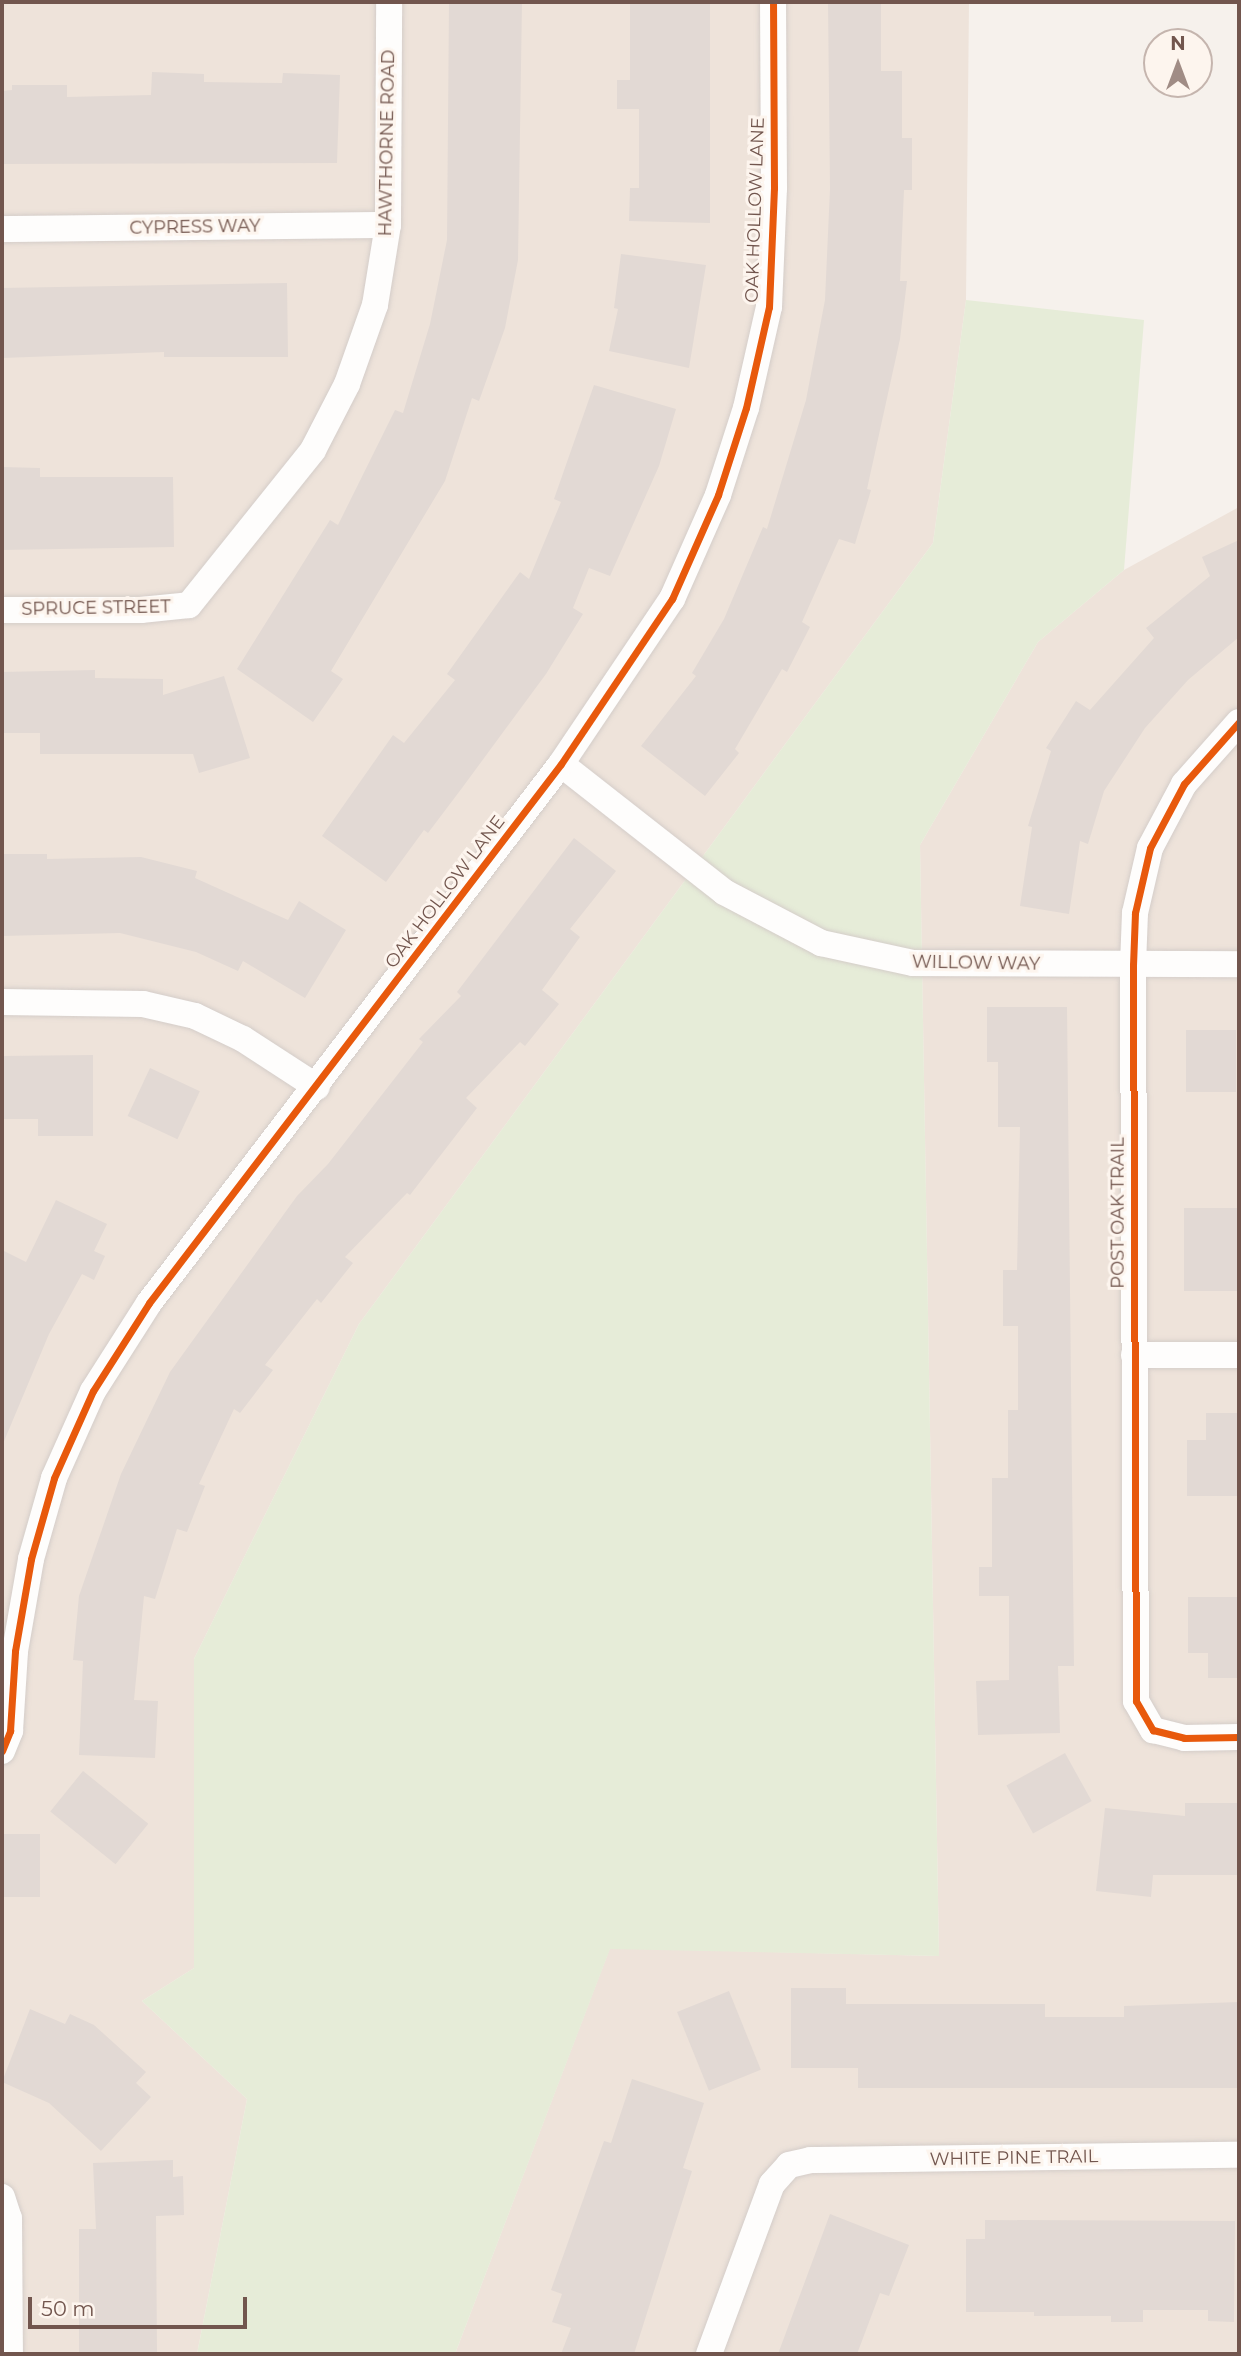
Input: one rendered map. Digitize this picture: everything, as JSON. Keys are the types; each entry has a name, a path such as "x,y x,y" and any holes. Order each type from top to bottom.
{"street":[{"name":"HAWTHORNE ROAD","path":"189,605 313,450 347,384 375,305 388,225 389,2"},
{"name":"OAK HOLLOW LANE","path":"2,1751 10,1731 15,1651 31,1559 54,1478 93,1391 149,1303 317,1087 561,764 672,600 718,495 746,408 769,307 774,188 772,2"},
{"name":"CYPRESS WAY","path":"2,229 388,225"},
{"name":"SPRUCE STREET","path":"2,610 141,610 189,605"},
{"name":"POST OAK TRAIL","path":"1239,722 1184,784 1150,848 1135,913 1133,965 1136,1701 1153,1730 1184,1738 1239,1737"},
{"name":"WILLOW WAY","path":"561,764 724,892 821,943 913,963 1239,964"},
{"path":"2,1002 143,1004 195,1016 243,1039 317,1087"},
{"path":"1134,1355 1239,1354"},
{"name":"WHITE PINE TRAIL","path":"709,2354 772,2184 789,2165 810,2160 1239,2155"},
{"path":"2,2197 9,2218 10,2354"}],"shaded area":[{"path":"2,2 969,2 966,300 933,543 359,1324 194,1659 194,1968 142,2001 247,2099 197,2354 2,2354"},
{"path":"1239,507 1239,2354 455,2354 610,1948 939,1956 920,845 1038,642 1124,570"}],"green space":[{"path":"966,300 1144,320 1124,570 1038,642 920,845 939,1956 610,1949 455,2354 197,2354 247,2099 142,2001 194,1968 194,1659 359,1324 933,543"}],"building":[{"path":"449,2 522,2 518,260 505,328 479,401 472,398 445,481 331,671 343,679 313,722 237,669 330,520 338,525 395,410 403,413 430,324 447,240"},
{"path":"630,2 710,2 710,223 629,221 630,188 639,188 639,109 617,109 617,80 630,80"},
{"path":"828,3 881,3 881,71 902,71 902,138 912,138 912,190 904,190 900,281 907,281 900,339 867,489 871,490 855,544 839,539 802,622 810,627 787,672 782,669 735,749 739,753 705,796 641,746 696,676 692,673 724,619 763,527 767,529 806,400 825,300 830,189"},
{"path":"152,72 204,74 204,82 282,83 283,73 340,75 337,163 2,164 2,91 12,90 12,85 67,85 67,97 151,95"},
{"path":"621,254 706,265 689,368 609,351 618,309 614,308"},
{"path":"287,283 288,357 164,357 164,352 2,358 2,288"},
{"path":"594,385 676,409 659,466 610,576 589,568 573,608 583,614 546,674 428,833 424,830 386,882 322,836 393,735 404,743 455,680 447,674 520,572 529,579 561,502 554,499"},
{"path":"2,467 40,468 40,477 173,477 174,547 2,550"},
{"path":"1239,540 1239,637 1188,680 1145,728 1104,791 1088,844 1080,841 1069,914 1020,906 1032,827 1028,826 1051,751 1046,748 1076,701 1090,710 1154,638 1146,628 1210,576 1202,557"},
{"path":"95,670 95,678 163,679 163,695 224,676 250,758 199,773 193,754 40,754 40,733 2,733 2,672"},
{"path":"574,838 616,871 570,929 580,937 542,990 559,1004 525,1046 520,1042 466,1098 477,1108 410,1195 407,1193 345,1257 353,1263 321,1303 317,1299 265,1365 273,1370 240,1413 234,1409 199,1484 205,1486 187,1532 177,1529 155,1599 144,1596 134,1700 158,1701 155,1758 79,1755 83,1661 73,1660 79,1596 121,1474 170,1372 297,1196 328,1164 423,1042 419,1039 461,996 457,992"},
{"path":"2,854 47,854 47,859 141,857 197,871 195,878 288,920 299,901 346,930 305,998 243,961 238,971 196,952 120,933 2,936"},
{"path":"987,1007 1067,1007 1074,1666 1058,1666 1060,1733 978,1735 976,1681 1009,1680 1009,1596 979,1596 979,1567 992,1567 992,1478 1008,1478 1008,1410 1018,1410 1018,1326 1003,1326 1003,1270 1017,1270 1020,1127 998,1127 998,1062 987,1062"},
{"path":"1186,1030 1236,1030 1236,1092 1186,1092"},
{"path":"93,1055 93,1136 38,1136 38,1119 2,1119 2,1056"},
{"path":"150,1068 200,1091 177,1139 128,1116"},
{"path":"56,1200 107,1224 94,1251 105,1256 94,1280 82,1274 49,1334 2,1446 2,1250 26,1262"},
{"path":"1184,1208 1239,1208 1239,1291 1184,1291"},
{"path":"1206,1413 1238,1413 1238,1496 1187,1496 1187,1440 1206,1440"},
{"path":"1188,1597 1239,1597 1239,1678 1208,1678 1208,1653 1188,1653"},
{"path":"1065,1753 1092,1801 1033,1834 1006,1785"},
{"path":"83,1771 148,1824 116,1864 50,1811"},
{"path":"1185,1803 1239,1803 1239,1875 1153,1875 1151,1897 1096,1891 1105,1808 1185,1816"},
{"path":"2,1834 40,1834 40,1897 2,1897"},
{"path":"791,1988 846,1988 846,2004 1045,2004 1045,2017 1124,2017 1124,2006 1239,2002 1239,2088 858,2088 858,2068 791,2068"},
{"path":"729,1991 761,2070 709,2091 677,2012"},
{"path":"30,2009 65,2024 70,2014 94,2025 146,2072 136,2083 151,2097 101,2151 49,2103 2,2082"},
{"path":"632,2079 704,2103 683,2168 692,2171 634,2354 561,2354 571,2328 552,2322 562,2294 551,2290 604,2141 611,2143"},
{"path":"173,2160 173,2177 183,2176 184,2215 156,2216 157,2352 79,2352 79,2229 96,2229 93,2163"},
{"path":"830,2214 909,2245 889,2296 880,2293 857,2354 778,2354"},
{"path":"985,2220 1235,2221 1234,2322 1208,2321 1208,2310 1143,2310 1143,2322 1111,2322 1111,2316 1034,2316 1034,2312 966,2312 966,2239 985,2239"}],"cycle path":[{"path":"2,1751 10,1731 15,1651 31,1559 54,1478 93,1391 149,1303 561,764 672,599 718,495 746,408 769,307 774,188 773,2"},
{"path":"1239,722 1184,784 1150,848 1135,913 1133,965 1136,1701 1153,1730 1184,1738 1239,1737"}]}
